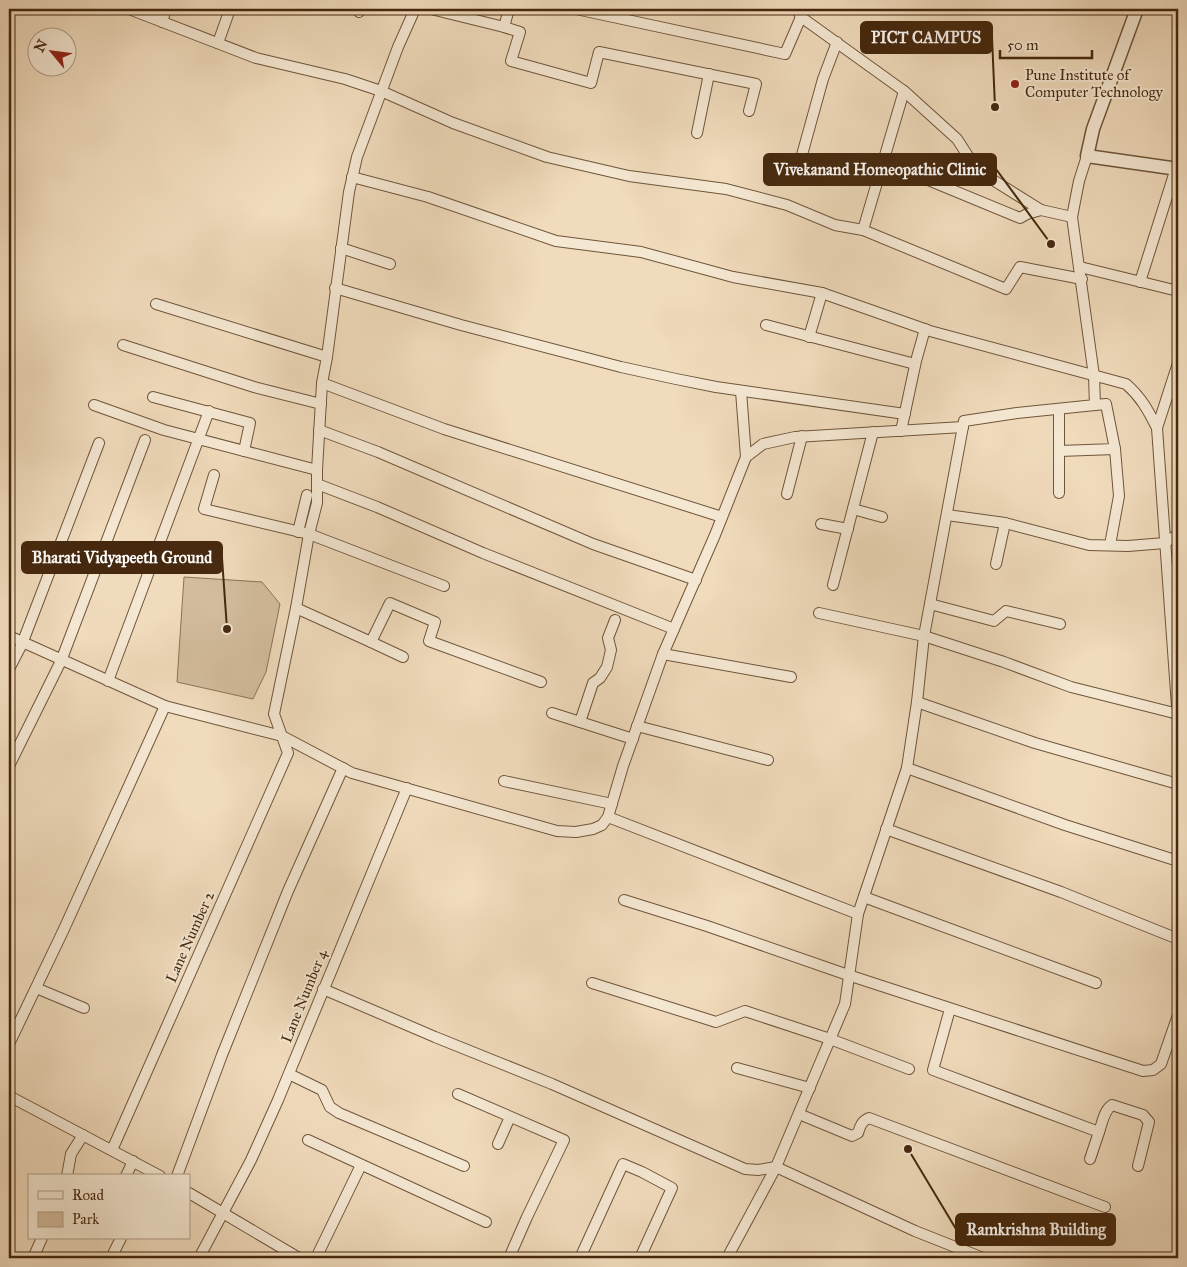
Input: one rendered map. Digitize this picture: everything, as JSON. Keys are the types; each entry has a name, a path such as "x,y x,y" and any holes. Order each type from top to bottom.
{"street":[{"path":"129,9 256,58 345,79 382,91 453,123 547,157 629,176 726,189 787,205 835,225 862,230 1006,289 1020,267 1082,279"},
{"path":"162,22 166,9"},
{"path":"218,44 230,9"},
{"name":"Lane Number 2","path":"112,1150 288,753 274,714 309,534 317,503 322,383 352,176 357,157 414,9"},
{"path":"431,9 520,32 511,62 591,83 599,52 756,84 749,111"},
{"path":"504,27 509,9"},
{"path":"576,9 785,54 799,13 904,91 957,139 977,170 1041,210 1072,217"},
{"path":"1095,405 1094,376 1072,217 1078,181 1087,156 1093,129 1137,9"},
{"path":"800,162 824,79 837,42"},
{"path":"697,133 709,74"},
{"path":"862,230 904,91"},
{"path":"1087,156 1177,169 1140,282"},
{"path":"882,161 1020,218 1041,210"},
{"path":"352,176 428,197 556,241 641,252 733,277 822,293 925,329 1126,384 1145,404 1156,428 1164,543 1173,592 1178,720"},
{"path":"341,248 390,264"},
{"path":"1080,267 1178,291"},
{"path":"335,288 462,325 621,367 716,388 905,414"},
{"path":"809,336 822,293"},
{"path":"156,304 327,356"},
{"path":"766,325 915,364"},
{"path":"901,431 915,364 925,329"},
{"path":"123,345 254,387 321,404"},
{"path":"1156,428 1178,363"},
{"path":"322,383 444,429 722,517"},
{"path":"9,636 22,644 165,706 282,736 352,773 557,831 576,832 593,829 602,824 608,817 637,726 663,654 696,580 746,457 741,391"},
{"path":"153,397 250,423 244,451"},
{"path":"727,1258 776,1167 845,1004 858,914 907,768 924,636 964,420 1106,404 1115,449 1119,496 1110,545"},
{"path":"94,405 164,430 317,470"},
{"path":"1059,410 1059,493"},
{"path":"108,681 209,411"},
{"path":"746,457 763,444 802,436 963,427"},
{"path":"319,430 378,452 593,544 696,580"},
{"path":"833,585 873,432"},
{"path":"787,494 802,436"},
{"path":"9,766 61,660 145,440"},
{"path":"9,669 22,644 99,443"},
{"path":"1059,451 1115,449"},
{"path":"214,474 204,509 309,534 444,586"},
{"path":"317,484 674,630"},
{"path":"298,532 307,495"},
{"path":"853,510 882,517"},
{"path":"947,514 1005,523 1089,544 1128,546 1164,543 1178,534"},
{"path":"996,564 1005,523"},
{"path":"821,524 848,529"},
{"path":"371,642 390,603 435,622 429,641 541,682"},
{"path":"930,604 994,621 1006,611 1060,624"},
{"path":"296,608 403,656"},
{"path":"819,613 924,636 1004,662 1070,687 1178,714"},
{"path":"580,722 593,683 600,678 607,667 611,650 608,638 616,620"},
{"path":"663,654 791,677"},
{"path":"917,702 1035,743 1178,784"},
{"path":"9,1044 64,929 165,706"},
{"path":"552,713 633,739"},
{"path":"637,726 768,760"},
{"path":"178,1174 222,1055 288,891 343,768"},
{"path":"907,768 1065,825 1178,861"},
{"path":"504,781 612,804"},
{"name":"Lane Number 4","path":"199,1258 251,1160 289,1074 407,788"},
{"path":"608,817 858,914"},
{"path":"886,829 1061,892 1178,939"},
{"path":"864,897 1096,983"},
{"path":"624,900 707,926 950,1009 1143,1071 1153,1070 1161,1064 1174,1039 1178,1015"},
{"path":"592,983 716,1022 745,1011 830,1039 909,1069"},
{"path":"36,988 84,1008"},
{"path":"323,989 552,1084 745,1169 758,1170 776,1167 916,1231 983,1258"},
{"path":"950,1009 933,1070 1099,1132"},
{"path":"737,1068 810,1088"},
{"path":"289,1074 322,1090 330,1107 339,1113 464,1166"},
{"path":"458,1094 564,1140 509,1258"},
{"path":"9,1096 156,1174"},
{"path":"1090,1159 1108,1107 1112,1105 1147,1118 1150,1122 1138,1166"},
{"path":"798,1114 852,1136 858,1133 861,1125 869,1118 1105,1206"},
{"path":"498,1144 510,1117"},
{"path":"67,1174 71,1154 83,1135"},
{"path":"308,1140 486,1222"},
{"path":"127,1174 133,1161"},
{"path":"580,1258 623,1164 672,1188 640,1258"},
{"path":"316,1258 361,1165"},
{"path":"190,1194 299,1258"},
{"path":"34,1258 41,1240"},
{"path":"112,1258 120,1240"}],"green space":[{"path":"184,577 262,582 280,604 266,672 253,699 177,682"}],"place":[{"name":"Pune Institute of Computer Technology","path":"1015,84"},
{"name":"PICT CAMPUS","path":"995,107"},
{"name":"Vivekanand Homeopathic Clinic","path":"1051,244"},
{"name":"Bharati Vidyapeeth Ground","path":"227,629"},
{"name":"Ramkrishna Building","path":"908,1149"}]}
